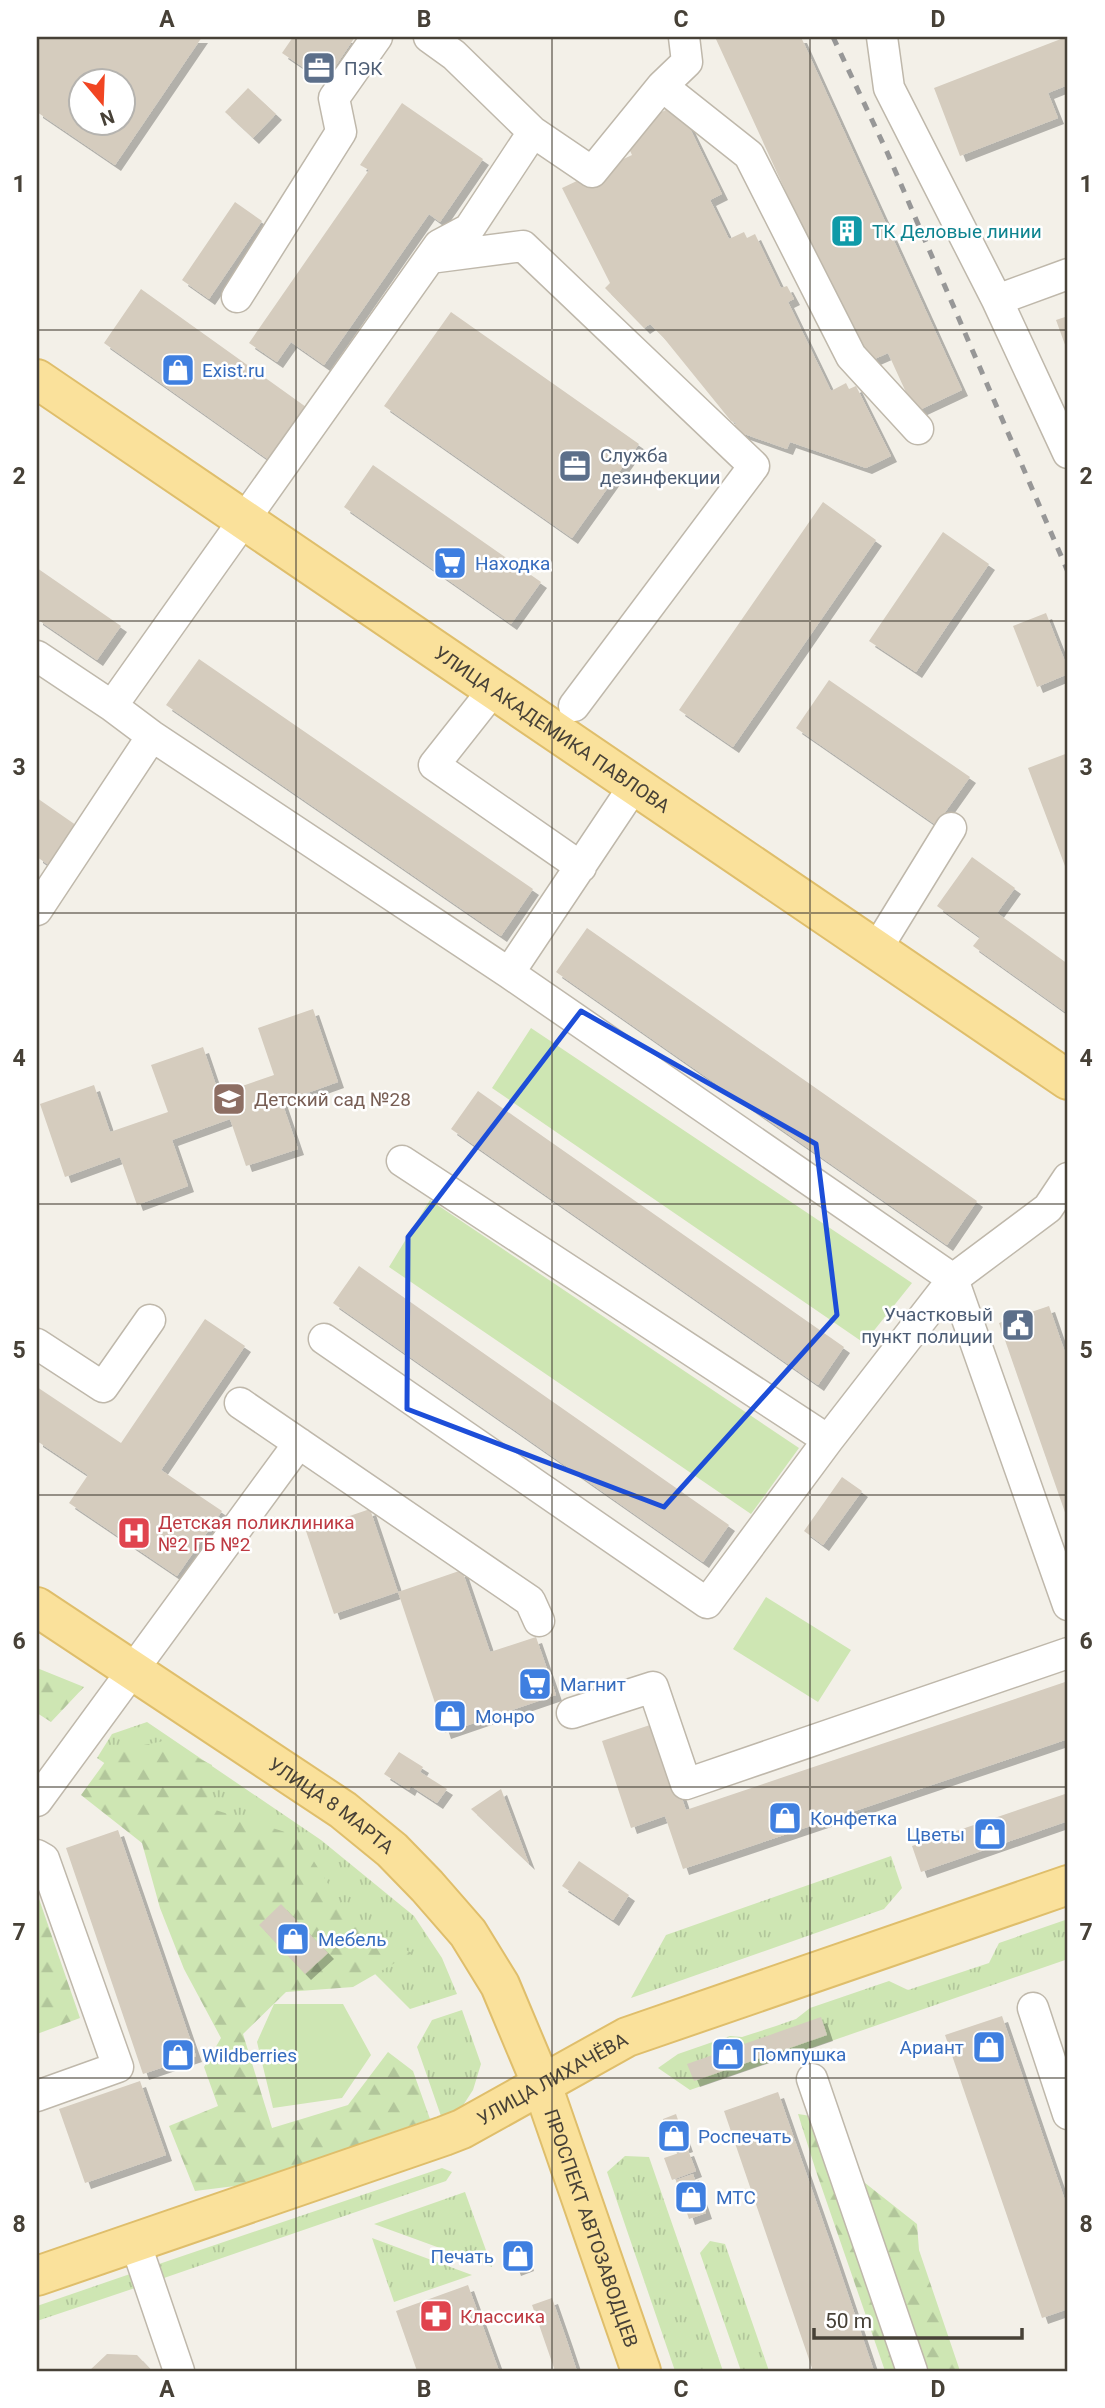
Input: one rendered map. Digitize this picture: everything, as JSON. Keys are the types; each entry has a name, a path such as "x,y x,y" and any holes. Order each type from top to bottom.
{"main road":[{"name":"УЛИЦА АКАДЕМИКА ПАВЛОВА","path":"37,379 1068,1080"},
{"name":"УЛИЦА 8 МАРТА","path":"37,1607 343,1811 392,1850 428,1886 468,1933 500,1985 542,2085"},
{"name":"УЛИЦА ЛИХАЧЁВА","path":"37,2276 444,2136 627,2037 1068,1885"},
{"name":"ПРОСПЕКТ АВТОЗАВОДЦЕВ","path":"542,2085 641,2371"}],"street":[{"path":"237,297 341,132 334,98 377,37"},
{"path":"429,37 454,55 533,132 592,172 662,86 687,62 684,37"},
{"path":"882,37 889,88 998,300 1068,453"},
{"path":"662,86 749,155 851,356 918,429"},
{"path":"113,706 439,245 469,229 533,132"},
{"path":"430,258 523,247 754,466 574,706"},
{"path":"998,300 1068,274"},
{"path":"37,656 113,706 152,736 509,973 953,1279 1068,1605"},
{"path":"494,689 434,765 581,867"},
{"path":"39,900 152,736"},
{"path":"509,973 634,786"},
{"path":"876,950 951,828"},
{"path":"402,1161 828,1440"},
{"path":"324,1339 707,1603 828,1440 953,1279 1058,1212 1068,1178"},
{"path":"37,1344 103,1387 150,1321"},
{"path":"240,1403 530,1601 540,1621"},
{"path":"37,1801 299,1443"},
{"path":"572,1713 653,1687 686,1784 1068,1653"},
{"path":"37,1855 44,1859 118,2067 37,2096"},
{"path":"1033,2008 1068,2114"},
{"path":"812,2079 912,2371"},
{"path":"135,2242 179,2371"}],"highlighted area":[{"path":"581,1011 816,1144 837,1315 664,1507 407,1409 408,1237"}],"green space":[{"path":"531,1028 912,1283 864,1343 492,1088"},
{"path":"430,1200 799,1448 751,1514 389,1267"},
{"path":"766,1597 851,1650 818,1702 733,1649"},
{"path":"37,1668 84,1687 51,1722 37,1713"},
{"path":"147,1722 321,1840 414,1916 442,1958 457,1994 410,2009 293,1892 97,1758 112,1734"},
{"path":"164,1741 212,1765 209,1808 298,1836 354,1925 412,1953 353,1987 286,1992 243,2034 272,2128 348,2105 388,2052 413,2071 430,2119 243,2185 195,2191 169,2126 218,2106 204,2067 221,2038 184,1969 160,1908 142,1843 81,1795 113,1751"},
{"path":"891,1856 902,1888 884,1909 631,1998 666,1935"},
{"path":"37,1893 80,2018 37,2034"},
{"path":"1068,1919 1068,1959 690,2090 658,2068 678,2054 730,2036 742,2037 776,2026 796,2019 810,2008 889,1981 908,1990 989,1963 999,1943"},
{"path":"274,2004 343,2004 371,2055 342,2098 273,2108 257,2042"},
{"path":"462,2010 481,2064 473,2090 458,2113 442,2119 417,2047 432,2020"},
{"path":"798,2114 837,2120 860,2179 917,2224 919,2250 960,2371 885,2371"},
{"path":"625,2156 649,2157 723,2371 675,2371 607,2172"},
{"path":"442,2168 452,2172 446,2181 164,2278 159,2264"},
{"path":"465,2192 492,2267 374,2224"},
{"path":"372,2238 472,2275 394,2302"},
{"path":"710,2241 725,2244 769,2371 741,2371 700,2253"},
{"path":"130,2274 135,2288 37,2321 37,2306"}],"building":[{"path":"37,37 202,37 136,134 136,66 66,66 66,132 37,112"},
{"name":"ПЭК","path":"293,37 355,37 325,82 282,53"},
{"name":"ТК Деловые линии","path":"715,37 801,37 962,390 915,412 888,353 870,361 860,354"},
{"path":"1066,37 1068,85 1048,93 1058,118 960,156 934,88"},
{"path":"248,88 276,114 253,138 225,112"},
{"path":"402,103 483,159 440,222 429,214 324,365 291,342 277,362 249,343 369,170 360,165"},
{"path":"678,104 722,194 710,200 729,239 744,232 747,238 755,234 781,288 787,286 794,299 788,302 831,391 846,383 849,389 856,386 891,456 866,468 790,442 787,449 733,430 736,423 731,421 663,337 650,324 644,328 605,288 610,283 562,188 632,155 621,132"},
{"path":"72,136 135,136 115,165"},
{"path":"235,202 262,221 209,299 182,280"},
{"path":"141,289 306,407 269,460 104,343"},
{"path":"451,312 639,444 572,538 384,406"},
{"path":"1068,316 1068,353 1056,320"},
{"path":"373,465 541,582 511,624 344,507"},
{"path":"823,502 876,540 733,747 679,710"},
{"path":"943,532 989,564 916,672 869,641"},
{"path":"37,568 121,626 97,660 37,619"},
{"path":"1046,613 1068,674 1037,687 1013,626"},
{"path":"199,659 533,889 501,936 166,705"},
{"path":"829,680 970,777 936,825 796,728"},
{"path":"1068,753 1068,874 1028,768"},
{"path":"37,798 83,830 56,870 37,857"},
{"path":"972,857 1015,888 997,913 1068,964 1068,1014 973,946 980,937 937,906"},
{"path":"587,928 977,1201 947,1245 556,972"},
{"path":"313,1009 338,1082 282,1102 298,1149 246,1166 230,1119 172,1140 188,1186 137,1205 120,1157 65,1177 40,1104 94,1085 110,1132 168,1112 151,1065 203,1047 219,1094 274,1075 258,1028"},
{"path":"478,1091 844,1347 818,1385 451,1129"},
{"path":"359,1266 729,1525 703,1562 333,1303"},
{"path":"1049,1306 1068,1361 1068,1521 999,1323"},
{"path":"205,1319 245,1346 161,1470 222,1511 177,1576 69,1503 88,1475 37,1441 37,1387 121,1443"},
{"path":"842,1477 862,1491 823,1545 804,1531"},
{"path":"370,1509 398,1592 334,1614 306,1531"},
{"path":"462,1570 490,1652 536,1637 556,1695 445,1733 398,1592"},
{"path":"1068,1681 1068,1739 683,1869 665,1816 631,1828 602,1741 656,1723 686,1810"},
{"path":"399,1752 423,1767 420,1772 447,1789 437,1803 411,1786 409,1790 384,1774"},
{"path":"501,1789 529,1864 471,1809"},
{"name":"Цветы","path":"1068,1793 1068,1821 921,1872 912,1846"},
{"path":"118,1830 196,2056 143,2074 66,1848"},
{"path":"579,1861 629,1895 613,1920 562,1886"},
{"name":"Мебель","path":"281,1904 328,1953 305,1974 259,1925"},
{"path":"1002,2016 1068,2209 1068,2309 1042,2318 945,2035"},
{"path":"821,2017 827,2035 694,2081 687,2064"},
{"path":"140,2081 166,2155 85,2183 59,2109"},
{"path":"778,2092 874,2371 813,2371 724,2111"},
{"name":"Роспечать","path":"676,2114 687,2146 673,2151 663,2132 663,2119"},
{"path":"688,2150 696,2171 672,2180 664,2158"},
{"name":"МТС","path":"693,2174 706,2213 689,2219 676,2180"},
{"name":"Печать","path":"521,2243 528,2265 515,2270 507,2248"},
{"path":"468,2285 499,2371 417,2371 396,2311"},
{"path":"552,2298 577,2371 555,2371 532,2305"},
{"path":"107,2354 137,2355 152,2371 89,2371"}],"railway":[{"path":"833,37 887,152 1068,572"}],"place":[{"name":"ПЭК","path":"319,68"},
{"name":"ТК Деловые линии","path":"847,231"},
{"name":"Exist.ru","path":"178,370"},
{"name":"Служба дезинфекции","path":"575,466"},
{"name":"Находка","path":"450,563"},
{"name":"Детский сад №28","path":"229,1099"},
{"name":"Участковый пункт полиции","path":"1018,1325"},
{"name":"Детская поликлиника №2 ГБ №2","path":"134,1533"},
{"name":"Магнит","path":"535,1684"},
{"name":"Монро","path":"450,1716"},
{"name":"Конфетка","path":"785,1818"},
{"name":"Цветы","path":"990,1834"},
{"name":"Мебель","path":"293,1939"},
{"name":"Ариант","path":"989,2047"},
{"name":"Помпушка","path":"728,2054"},
{"name":"Wildberries","path":"178,2055"},
{"name":"Роспечать","path":"674,2136"},
{"name":"МТС","path":"691,2197"},
{"name":"Печать","path":"518,2256"},
{"name":"Классика","path":"436,2316"}]}
